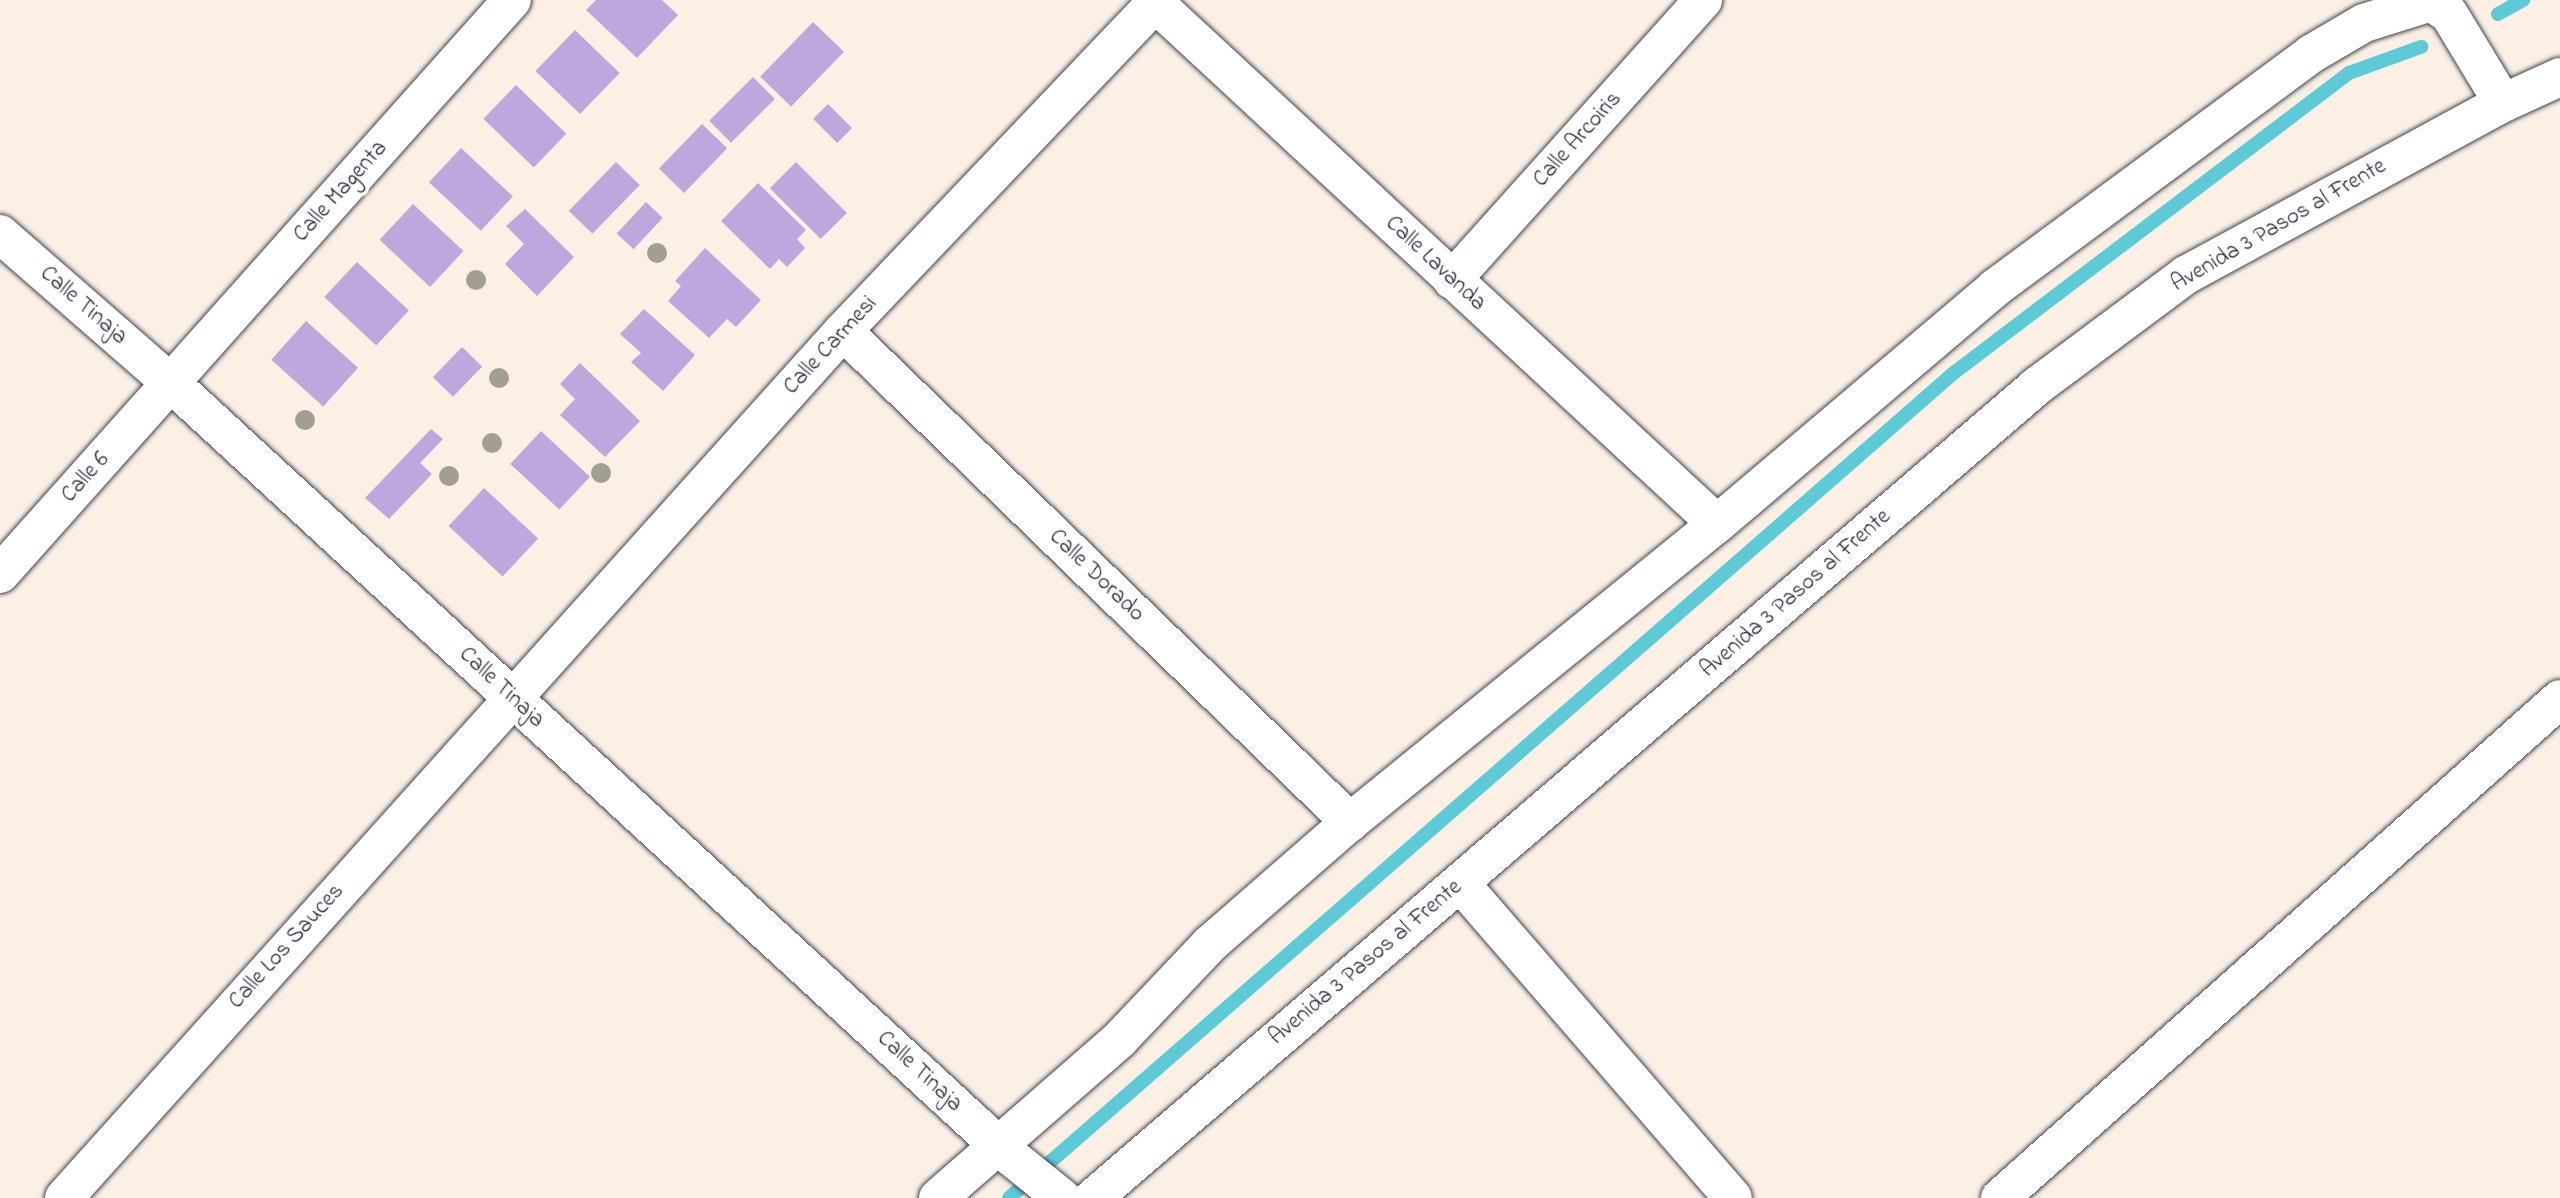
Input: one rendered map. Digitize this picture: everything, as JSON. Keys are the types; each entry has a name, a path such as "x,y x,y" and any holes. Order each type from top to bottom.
{"street":[{"name":"Calle Magenta","path":"171,383 512,0"},
{"name":"Calle Arcoiris","path":"1452,280 1703,0"},
{"name":"Calle Lavanda","path":"1157,1 1452,280 1717,524"},
{"name":"Calle Carmesi","path":"511,697 844,331 1157,1"},
{"path":"939,1198 1005,1151 1154,1007 1210,944 1350,822 1717,524 1995,288 2210,126 2311,54 2364,23 2430,1 2449,15 2504,103"},
{"name":"Avenida 3 Pasos al Frente","path":"1093,1198 2037,386 2186,275 2504,103 2560,77"},
{"name":"Calle Tinaja","path":"0,234 171,383 1005,1151 1056,1194"},
{"name":"Calle Dorado","path":"844,331 1350,822"},
{"name":"Calle 6","path":"0,573 171,383"},
{"name":"Calle Los Sauces","path":"64,1198 511,697"},
{"path":"2000,1198 2560,699"},
{"path":"1461,884 1733,1198"}],"building":[{"path":"596,0 662,0 678,15 637,58 586,10"},
{"path":"813,22 844,52 791,107 760,77"},
{"path":"575,30 620,73 580,114 535,71"},
{"path":"753,77 775,99 731,143 709,121"},
{"path":"516,85 566,134 534,167 483,119"},
{"path":"828,104 852,128 837,143 813,119"},
{"path":"702,124 727,148 684,193 659,169"},
{"path":"461,148 513,196 481,231 429,182"},
{"path":"616,162 640,185 593,234 569,211"},
{"path":"796,162 847,213 821,239 770,188"},
{"path":"758,183 806,230 797,239 805,248 787,267 779,259 770,269 721,221"},
{"path":"646,202 663,218 633,249 617,233"},
{"path":"413,204 463,251 430,287 380,240"},
{"path":"525,209 574,257 537,296 505,264 524,244 506,226"},
{"path":"705,248 761,300 736,327 727,319 709,338 668,301 681,286 675,281"},
{"path":"357,262 409,310 376,346 324,297"},
{"path":"644,309 695,355 663,391 631,362 641,353 620,334"},
{"path":"306,321 358,368 323,406 271,360"},
{"path":"462,347 482,366 453,397 433,377"},
{"path":"580,363 640,421 605,457 560,415 575,399 560,384"},
{"path":"431,429 443,439 420,463 432,474 389,519 365,498"},
{"path":"541,431 590,477 559,510 510,464"},
{"path":"484,488 538,538 503,576 449,526"}],"waterway":[{"path":"2498,14 2523,0"},
{"path":"1009,1198 1955,372 2349,73 2421,47"}]}
